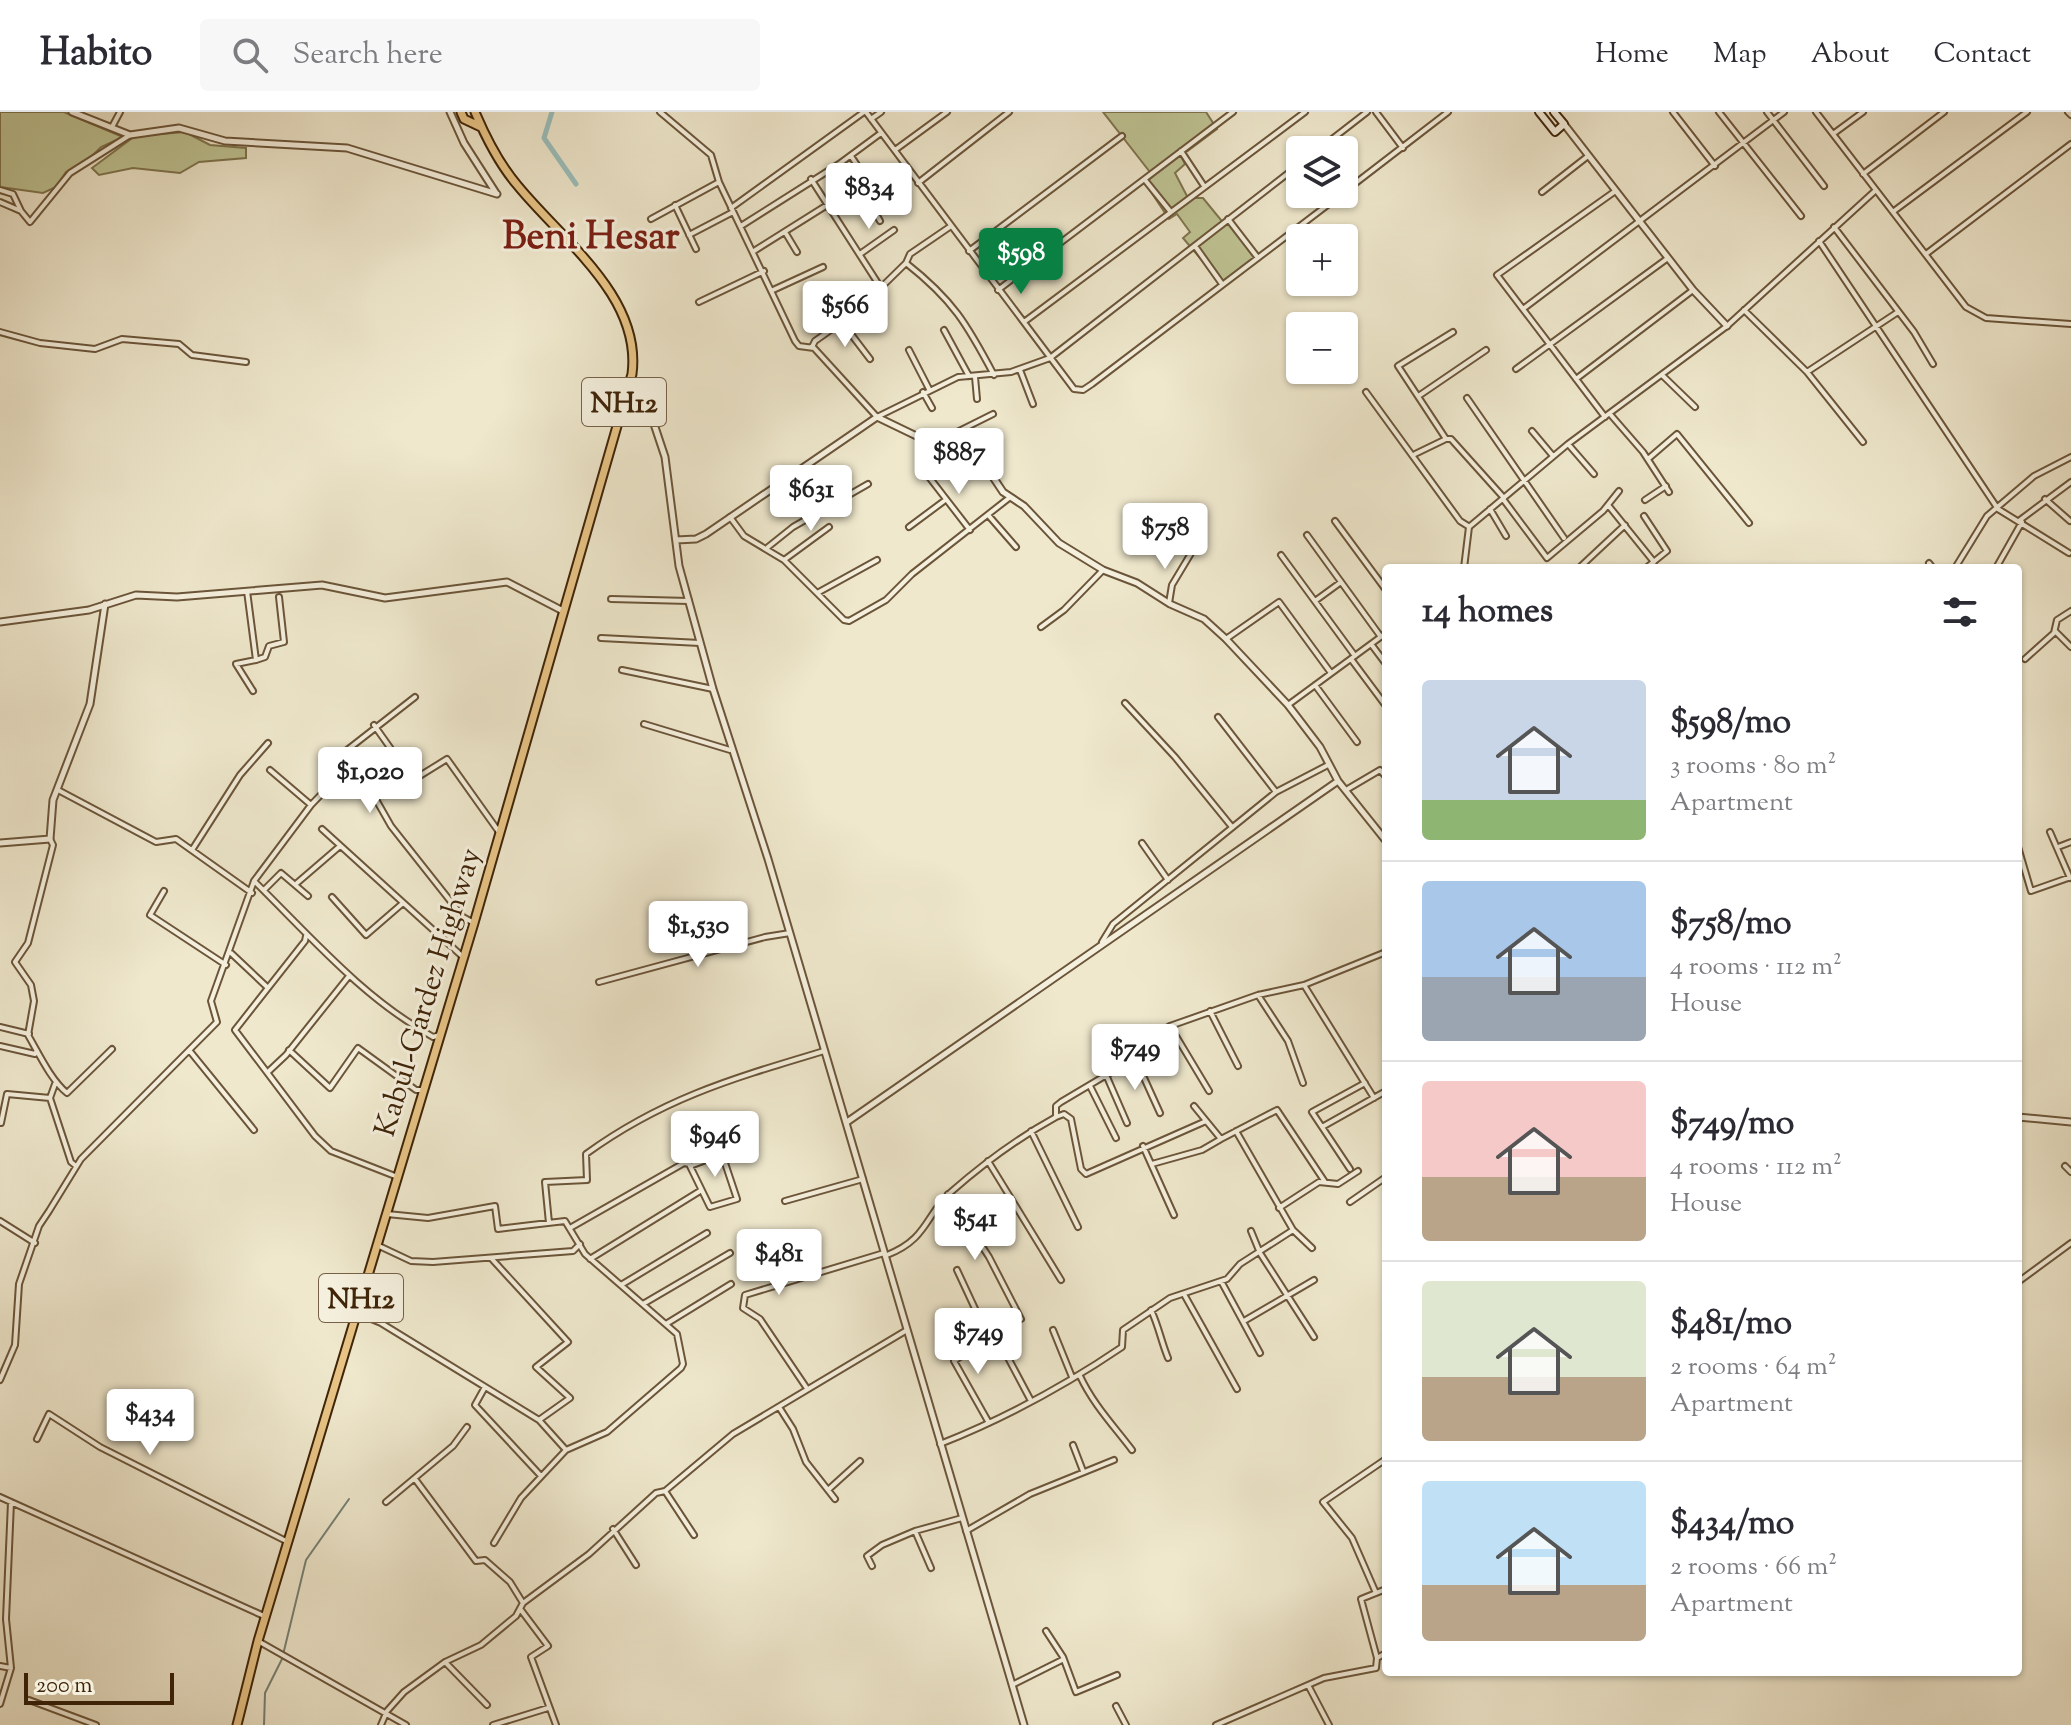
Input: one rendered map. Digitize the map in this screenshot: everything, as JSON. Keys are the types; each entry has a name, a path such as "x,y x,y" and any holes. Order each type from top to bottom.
{"highway":[{"name":"NH12","path":"475,112 481,127"},
{"path":"455,123 462,115 481,127"},
{"name":"Kabul-Gardez Highway","path":"237,1725 258,1641 268,1617 387,1214 395,1176 474,923 628,389 633,344 621,306 515,184 481,127"}],"main road":[{"path":"1539,112 1555,132 1564,124 1554,112"}],"street":[{"path":"72,112 130,135"},
{"path":"112,128 120,112"},
{"path":"0,190 13,194 30,222 70,173 130,135 179,128 225,141 347,148 497,194 450,112"},
{"path":"481,127 482,112"},
{"path":"689,235 732,210 865,112 1070,385 1083,390 1323,208"},
{"path":"871,119 881,112"},
{"path":"895,150 947,112"},
{"path":"918,183 1009,112"},
{"path":"998,290 1233,112"},
{"path":"1024,322 1305,112"},
{"path":"1336,136 1367,112"},
{"path":"1376,112 1403,148"},
{"path":"1358,182 1448,112"},
{"path":"1673,112 1715,166"},
{"path":"1719,112 1801,216"},
{"path":"1767,112 1824,186"},
{"path":"1523,309 1641,224 1784,112"},
{"path":"1816,112 1966,307 1986,318 2071,324"},
{"path":"1833,134 1863,112"},
{"path":"1863,174 1944,112"},
{"path":"1894,211 2027,112"},
{"path":"662,113 711,155 719,182 795,341 804,348 812,347 881,288 906,263 910,254 951,226"},
{"path":"1564,124 1693,290 1727,326"},
{"path":"741,226 851,156 881,133"},
{"path":"969,251 1122,136"},
{"path":"1926,254 2071,144"},
{"path":"1181,151 1204,186"},
{"path":"754,251 867,180 851,156"},
{"path":"1542,192 1588,156"},
{"path":"676,540 696,539 877,417 929,389 972,377 1020,370 1050,358 1286,175"},
{"path":"811,179 881,288"},
{"path":"1145,180 1170,211"},
{"path":"651,219 719,182"},
{"path":"860,186 880,221"},
{"path":"1464,564 1469,527 1568,444 1727,326 1876,190"},
{"path":"1614,192 1497,275 1576,379 1648,459 1669,492"},
{"path":"0,202 21,211"},
{"path":"675,205 696,249"},
{"path":"1228,219 1258,258"},
{"path":"1834,227 1899,312 1933,364"},
{"path":"860,255 894,230"},
{"path":"785,232 797,252"},
{"path":"1819,241 1998,509 2066,552 2071,545"},
{"path":"1195,246 1222,284"},
{"path":"1516,369 1668,258"},
{"path":"906,263 941,290 958,312 994,375"},
{"path":"773,290 823,267"},
{"path":"699,302 764,271"},
{"path":"1576,379 1693,290"},
{"path":"1744,310 1807,372 1863,442"},
{"path":"1807,372 1899,312"},
{"path":"841,321 870,359"},
{"path":"944,330 972,377 977,399"},
{"path":"0,332 40,343 95,349 122,339 179,344 192,355 246,362"},
{"path":"1446,439 1420,395 1398,366 1453,332"},
{"path":"812,347 877,417 933,444 955,451 978,453 993,480 1009,498 1024,506 1059,543 1103,570 1137,583 1169,603 1204,619 1288,705 1320,747 1338,781 1382,836"},
{"path":"909,350 929,389"},
{"path":"1420,395 1486,350"},
{"path":"1020,370 1033,404"},
{"path":"1662,375 1695,407"},
{"path":"628,389 643,402 658,433 670,473 676,540 689,601 730,750 790,933 864,1178 1024,1725"},
{"path":"923,392 932,408"},
{"path":"1366,392 1415,454 1460,521 1469,527"},
{"path":"1467,398 1564,538"},
{"path":"933,444 993,414"},
{"path":"1532,431 1553,456"},
{"path":"1648,459 1677,434 1749,523"},
{"path":"1415,454 1451,439 1503,498 1547,558 1608,505 1619,491"},
{"path":"1568,444 1594,474"},
{"path":"955,451 929,477 944,501 970,530"},
{"path":"1957,564 1987,516 2034,476 2071,457"},
{"path":"796,472 813,496"},
{"path":"1998,564 2021,521 2045,499 2071,482"},
{"path":"768,547 793,527 868,484"},
{"path":"1645,500 1666,486"},
{"path":"730,517 744,536 768,547 819,592 844,620 849,621 886,600 912,574 1009,498"},
{"path":"2045,499 2070,521"},
{"path":"909,527 944,501"},
{"path":"1608,505 1654,562"},
{"path":"1490,509 1506,536"},
{"path":"1146,513 1193,550 1172,585 1169,603"},
{"path":"989,516 1016,547"},
{"path":"1644,516 1667,551 1651,564"},
{"path":"1335,521 1382,585"},
{"path":"1583,564 1625,525"},
{"path":"784,560 829,527"},
{"path":"1307,535 1382,633"},
{"path":"1281,555 1382,700"},
{"path":"819,592 877,560"},
{"path":"1041,627 1064,610 1103,570"},
{"path":"0,622 89,610 136,595 177,597 322,585 385,598 507,582 563,611"},
{"path":"1315,601 1341,582"},
{"path":"247,589 256,660"},
{"path":"253,691 236,664 265,657 269,646 284,642 279,597"},
{"path":"611,599 689,601"},
{"path":"1226,639 1279,602 1331,673"},
{"path":"77,1167 71,1162 50,1098 55,1084 53,1073 29,1034 33,993 15,962 28,943 53,845 50,839 57,790 90,704 105,604"},
{"path":"2025,659 2055,631 2057,620 2071,611"},
{"path":"2055,631 2071,647"},
{"path":"1288,705 1382,636"},
{"path":"601,638 700,643"},
{"path":"1371,644 1382,659"},
{"path":"622,670 713,689"},
{"path":"1315,685 1357,742"},
{"path":"0,1380 15,1345 19,1284 39,1226 77,1167 217,1022 210,1005 231,953 254,881 311,805 335,780 342,754 374,725 415,697"},
{"path":"1125,703 1175,757 1232,827"},
{"path":"1218,717 1276,792"},
{"path":"644,724 730,750"},
{"path":"374,725 413,780 447,759 469,794 500,832"},
{"path":"192,850 240,775 268,743"},
{"path":"1102,942 1107,929 1276,792 1328,765"},
{"path":"270,770 311,805"},
{"path":"1346,791 1380,770 1382,772"},
{"path":"360,780 374,796 391,826 463,917 474,923"},
{"path":"847,1122 1338,781"},
{"path":"57,790 156,842 176,839 252,893"},
{"path":"322,829 463,957"},
{"path":"2022,861 2031,891 2071,878 2050,832"},
{"path":"0,843 50,839"},
{"path":"2058,847 2071,842"},
{"path":"1142,843 1168,880"},
{"path":"297,883 341,846"},
{"path":"264,890 281,873 297,883 308,896"},
{"path":"254,881 349,976 404,1019 433,1037 440,1035"},
{"path":"164,891 150,915 226,965"},
{"path":"332,897 366,935 403,903"},
{"path":"599,982 790,933"},
{"path":"306,936 235,1030 315,1136 331,1151 395,1176"},
{"path":"231,953 267,988"},
{"path":"1056,1117 1056,1106 1135,1058 1154,1036 1170,1026 1258,995 1304,985 1382,954"},
{"path":"268,1071 349,976"},
{"path":"1304,985 1374,1098"},
{"path":"1258,995 1288,1041 1303,1083"},
{"path":"1210,1011 1238,1066"},
{"path":"1170,1026 1209,1091"},
{"path":"0,1027 29,1034"},
{"path":"0,1046 35,1054 37,1051"},
{"path":"289,1050 330,1088 358,1048 416,1090 423,1090"},
{"path":"55,1084 67,1093 112,1049"},
{"path":"189,1050 254,1130"},
{"path":"549,1223 545,1182 587,1180 586,1154 613,1134 684,1095 824,1051"},
{"path":"1135,1058 1160,1113"},
{"path":"1107,1077 1127,1123"},
{"path":"1350,1169 1312,1112 1365,1083"},
{"path":"1090,1086 1116,1138"},
{"path":"1322,1127 1382,1093"},
{"path":"1,1123 2,1102 7,1094 50,1098"},
{"path":"1194,1106 1221,1139"},
{"path":"1151,1164 1202,1150 1277,1110 1325,1182"},
{"path":"806,1387 760,1319 743,1308 745,1295 886,1254 927,1227 948,1194 988,1161 1056,1117 1064,1114 1071,1119 1082,1173 1206,1121"},
{"path":"2022,1117 2071,1122"},
{"path":"1031,1131 1078,1227"},
{"path":"1236,1131 1293,1230 1312,1248"},
{"path":"1143,1146 1174,1215"},
{"path":"570,1228 684,1163 690,1166 710,1207 737,1199 722,1154 690,1166"},
{"path":"988,1161 1061,1280"},
{"path":"2065,1166 2071,1172"},
{"path":"1279,1208 1325,1182 1338,1184 1358,1171"},
{"path":"785,1201 864,1178"},
{"path":"1350,1202 1382,1180"},
{"path":"590,1259 700,1191"},
{"path":"948,1194 974,1232 1021,1319"},
{"path":"387,1214 428,1218 495,1206 498,1229 565,1221 590,1259 677,1334 683,1364 681,1368 607,1432 566,1450 521,1498 494,1543"},
{"path":"0,1221 35,1243"},
{"path":"940,1444 989,1423 1072,1377 1080,1376 1122,1347 1123,1330 1151,1310 1170,1298 1185,1296 1221,1281 1240,1264 1293,1230"},
{"path":"1251,1231 1260,1253 1314,1337"},
{"path":"621,1285 707,1233"},
{"path":"377,1245 411,1261 573,1251 580,1243"},
{"path":"2022,1279 2071,1243"},
{"path":"643,1304 730,1253"},
{"path":"491,1258 568,1342 536,1367 570,1398 539,1420"},
{"path":"957,1270 984,1328 995,1334 1030,1399"},
{"path":"1244,1321 1314,1280"},
{"path":"1221,1281 1260,1353"},
{"path":"666,1324 731,1284"},
{"path":"1185,1296 1237,1389"},
{"path":"1151,1310 1162,1333 1161,1343 1168,1358"},
{"path":"357,1313 381,1323 539,1420 566,1450"},
{"path":"381,1725 387,1711 404,1692 445,1662 481,1645 521,1606 589,1554 656,1493 665,1491 733,1434 806,1387 907,1330"},
{"path":"1053,1330 1072,1377"},
{"path":"989,1423 954,1361 995,1334"},
{"path":"1080,1376 1093,1403 1102,1409 1132,1450"},
{"path":"485,1387 475,1405 541,1476"},
{"path":"779,1407 793,1429 806,1462 835,1499"},
{"path":"37,1439 49,1414 100,1447 288,1542"},
{"path":"386,1502 453,1446 467,1427"},
{"path":"1073,1445 1083,1471"},
{"path":"966,1531 1030,1494 1114,1460"},
{"path":"828,1490 860,1461"},
{"path":"1376,1593 1352,1538 1323,1502 1382,1462"},
{"path":"415,1479 476,1561 485,1560 510,1582 521,1606 548,1646 531,1657 556,1725"},
{"path":"665,1491 694,1535"},
{"path":"0,1497 268,1617"},
{"path":"0,1704 11,1668 6,1619 11,1502"},
{"path":"872,1566 867,1560 869,1554 915,1531 962,1518"},
{"path":"613,1529 636,1565"},
{"path":"915,1531 931,1568"},
{"path":"1216,1725 1336,1675 1376,1668 1377,1658 1361,1599 1382,1591"},
{"path":"1046,1631 1076,1692 1117,1675"},
{"path":"258,1641 387,1711 406,1725"},
{"path":"1377,1658 1382,1655"},
{"path":"1012,1685 1062,1660"},
{"path":"445,1662 487,1705"},
{"path":"0,1666 11,1668"},
{"path":"1308,1685 1329,1725"},
{"path":"29,1700 96,1725"},
{"path":"1116,1706 1126,1725"},
{"path":"493,1725 549,1708"}],"green space":[{"path":"0,112 64,112 123,137 101,147 85,163 66,172 56,187 43,193 0,187"},
{"path":"1103,112 1206,112 1217,129 1181,156 1185,164 1175,173 1188,198 1203,198 1225,225 1232,221 1258,258 1222,284 1183,238 1190,232 1177,214 1169,219 1145,183 1153,176"},
{"path":"185,132 210,145 246,148 246,158 199,162 180,173 133,168 99,175 92,168 135,136"}],"waterway":[{"path":"552,112 544,138 576,184"},
{"path":"264,1725 265,1693 282,1659 306,1560 349,1499"}],"district":[{"name":"Beni Hesar","path":"591,235"}]}
